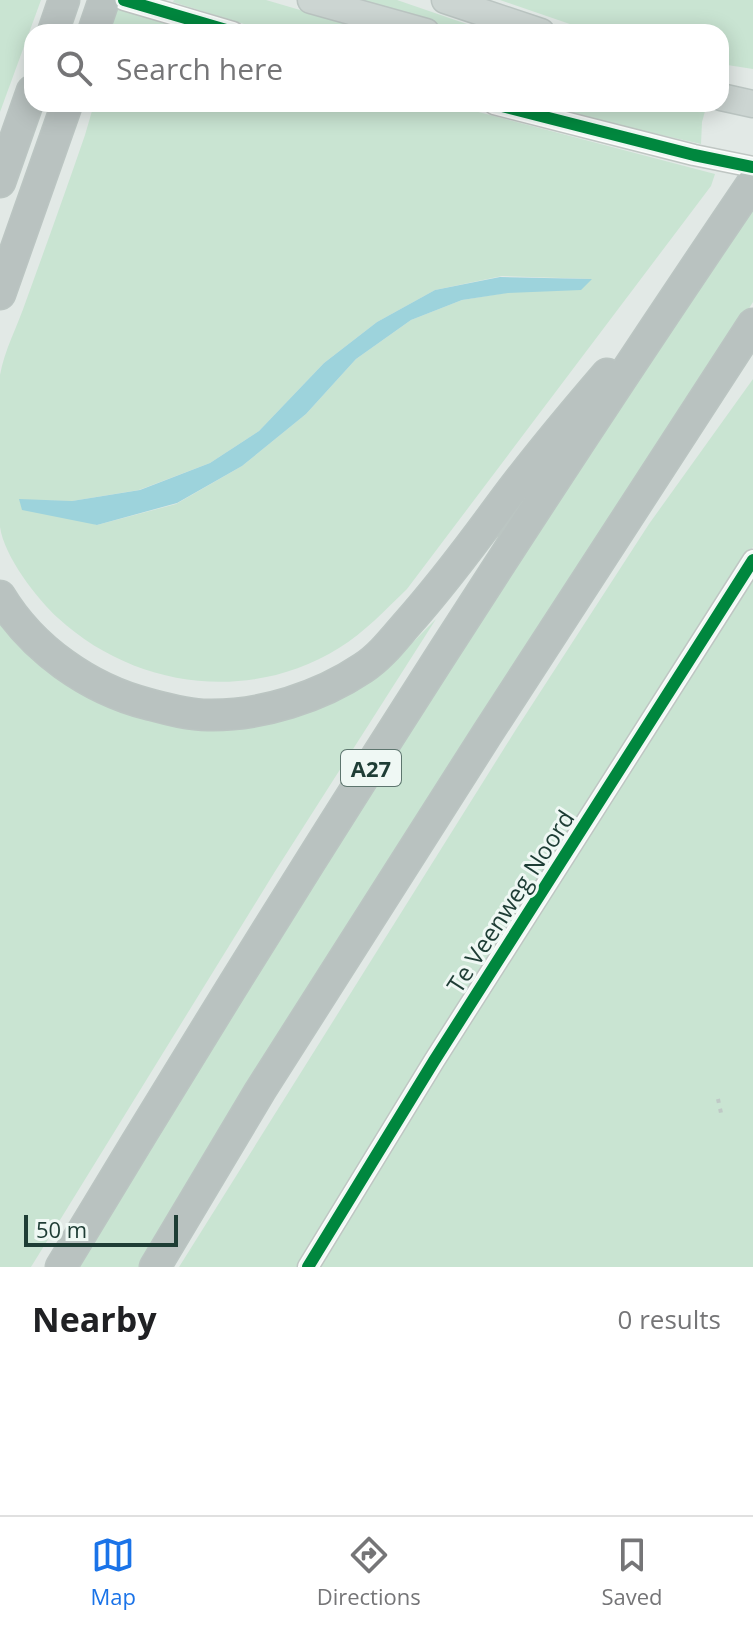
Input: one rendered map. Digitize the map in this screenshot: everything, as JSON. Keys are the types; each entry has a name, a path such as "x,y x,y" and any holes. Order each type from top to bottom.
{"highway":[{"path":"56,24 64,0"},
{"path":"96,24 104,0"},
{"path":"0,182 25,112"},
{"path":"0,294 64,112"},
{"name":"A27","path":"61,1267 201,1035 753,182"},
{"name":"A27","path":"0,596 34,639 60,661 98,685 132,700 207,715 243,712 294,701 330,686 364,667 387,648 434,594 534,460 691,274"},
{"path":"155,1267 268,1078 753,324"}],"main road":[{"path":"311,0 397,24"},
{"path":"445,0 517,24"},
{"path":"729,84 753,88"},
{"path":"729,99 753,104"}],"street":[{"path":"124,0 206,24"},
{"path":"525,112 753,167"},
{"name":"Te Veenweg Noord","path":"308,1267 434,1061 753,560"}],"path":[{"path":"718,1099 721,1113"}],"green space":[{"path":"0,0 41,0 32,24 24,24 24,46 0,112"},
{"path":"266,0 348,24 244,24 173,2"},
{"path":"348,0 397,0 467,24 432,24"},
{"path":"500,0 753,0 753,69 729,65 729,24 570,24"},
{"path":"117,4 180,24 110,24"},
{"path":"92,112 479,112 715,174 711,186 407,589 366,628 339,648 304,666 268,677 231,682 193,680 157,673 121,660 88,642 41,600 8,551 0,527 0,375","holes":["502,276 592,279 462,300 411,320 356,359 306,414 242,466 176,504 97,525 19,500 72,501 139,490 210,463 259,431 324,363 377,322 435,290"]},
{"path":"560,112 705,112 701,144"},
{"path":"753,209 753,302 141,1267 77,1267 365,798 687,300"},
{"path":"753,379 753,547 302,1267 179,1267 515,731 649,524"},
{"path":"753,571 753,1267 313,1267"},
{"path":"0,615 184,722 400,655 436,619 274,873 31,1267 0,1267"}],"water":[{"path":"500,277 592,279 581,290 508,293 462,300 411,320 356,359 306,414 242,466 177,503 97,525 22,510 19,499 72,501 140,490 210,463 259,431 324,363 377,322 435,290"}],"cycle path":[{"path":"124,0 206,24"},
{"path":"525,112 753,167"},
{"path":"308,1267 434,1061 753,560"}]}
